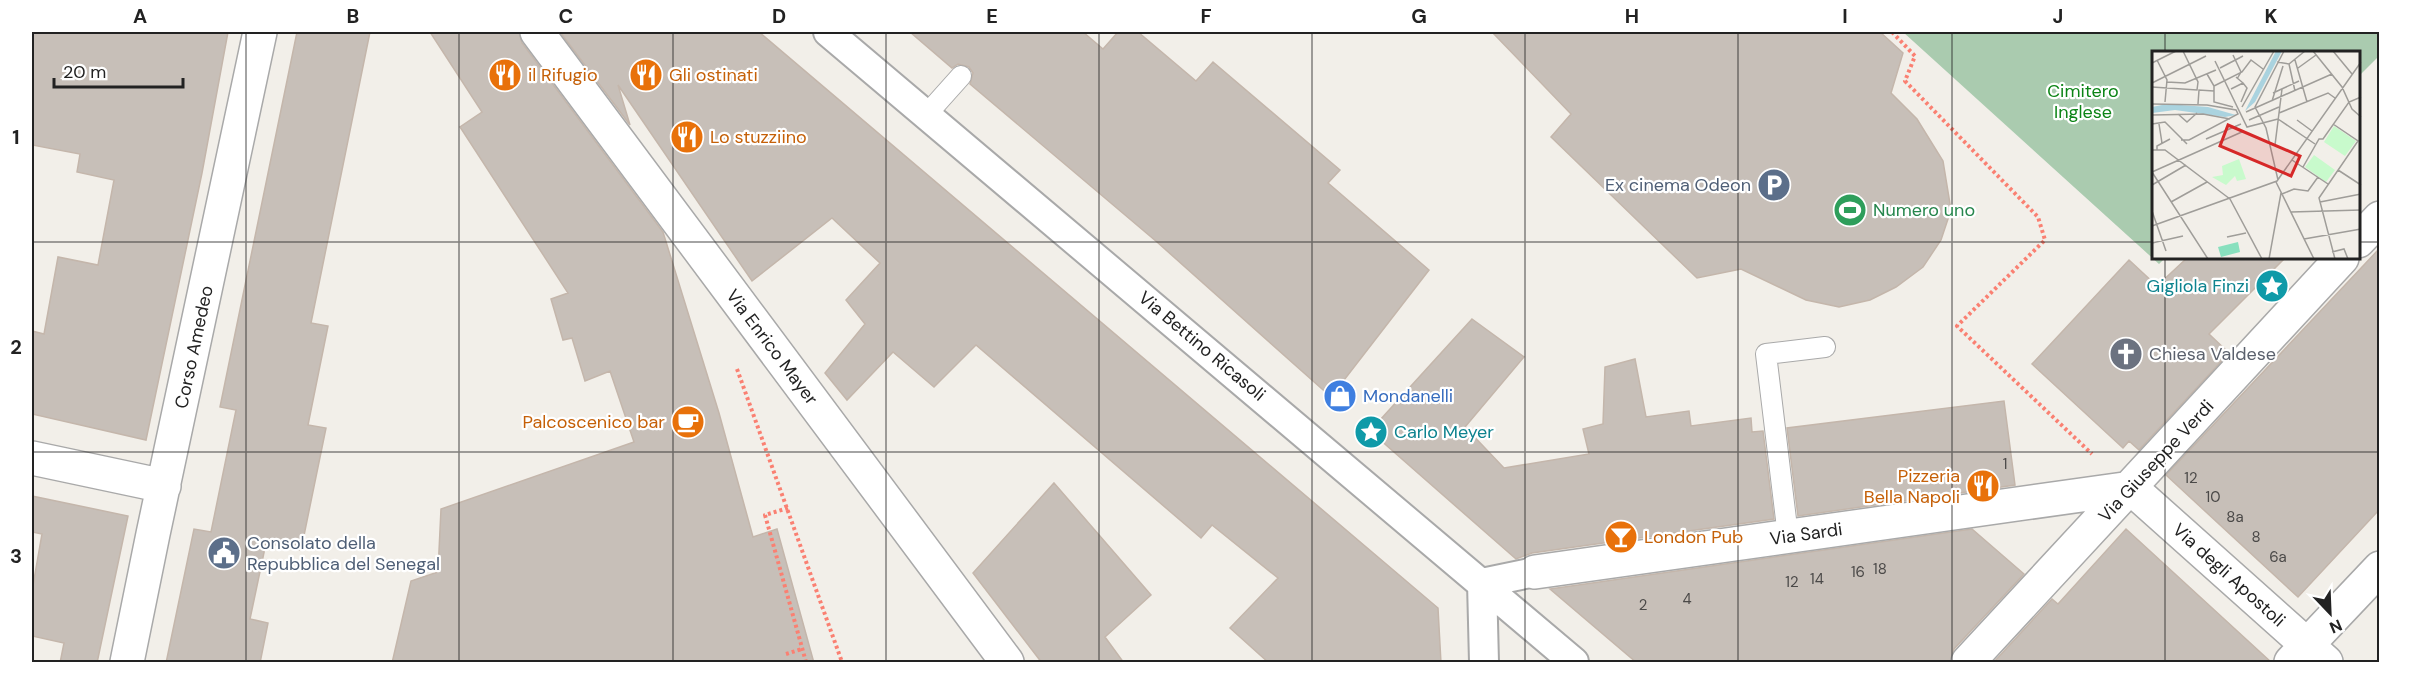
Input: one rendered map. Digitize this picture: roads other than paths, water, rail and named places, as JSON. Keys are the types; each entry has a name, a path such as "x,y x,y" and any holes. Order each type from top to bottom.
{"street":[{"name":"Corso Amedeo","path":"127,663 260,32"},
{"name":"Via Enrico Mayer","path":"537,32 995,660"},
{"name":"Via Bettino Ricasoli","path":"828,32 1574,663"},
{"path":"2360,239 2379,218"},
{"name":"Via Giuseppe Verdi","path":"1968,663 2340,260"},
{"path":"32,458 164,486"},
{"name":"Via Sardi","path":"1482,584 1535,572 2131,488"},
{"name":"Via degli Apostoli","path":"2131,488 2308,657"},
{"path":"2308,657 2379,568"},
{"path":"1482,584 1483,651"}],"lane":[{"path":"927,114 961,76"},
{"path":"1788,536 1766,354 1825,347"}],"place":[{"name":"il Rifugio","path":"505,75"},
{"name":"Gli ostinati","path":"646,75"},
{"name":"Lo stuzziino","path":"687,137"},
{"name":"Ex cinema Odeon","path":"1774,185"},
{"name":"Numero uno","path":"1850,210"},
{"name":"Gigliola Finzi","path":"2272,286"},
{"name":"Chiesa Valdese","path":"2126,354"},
{"name":"Mondanelli","path":"1340,396"},
{"name":"Palcoscenico bar","path":"688,422"},
{"name":"Carlo Meyer","path":"1371,432"},
{"name":"Pizzeria Bella Napoli","path":"1983,486"},
{"name":"London Pub","path":"1621,537"},
{"name":"Consolato della Repubblica del Senegal","path":"224,553"}],"park label":[{"name":"Cimitero Inglese","path":"2083,101"}]}
